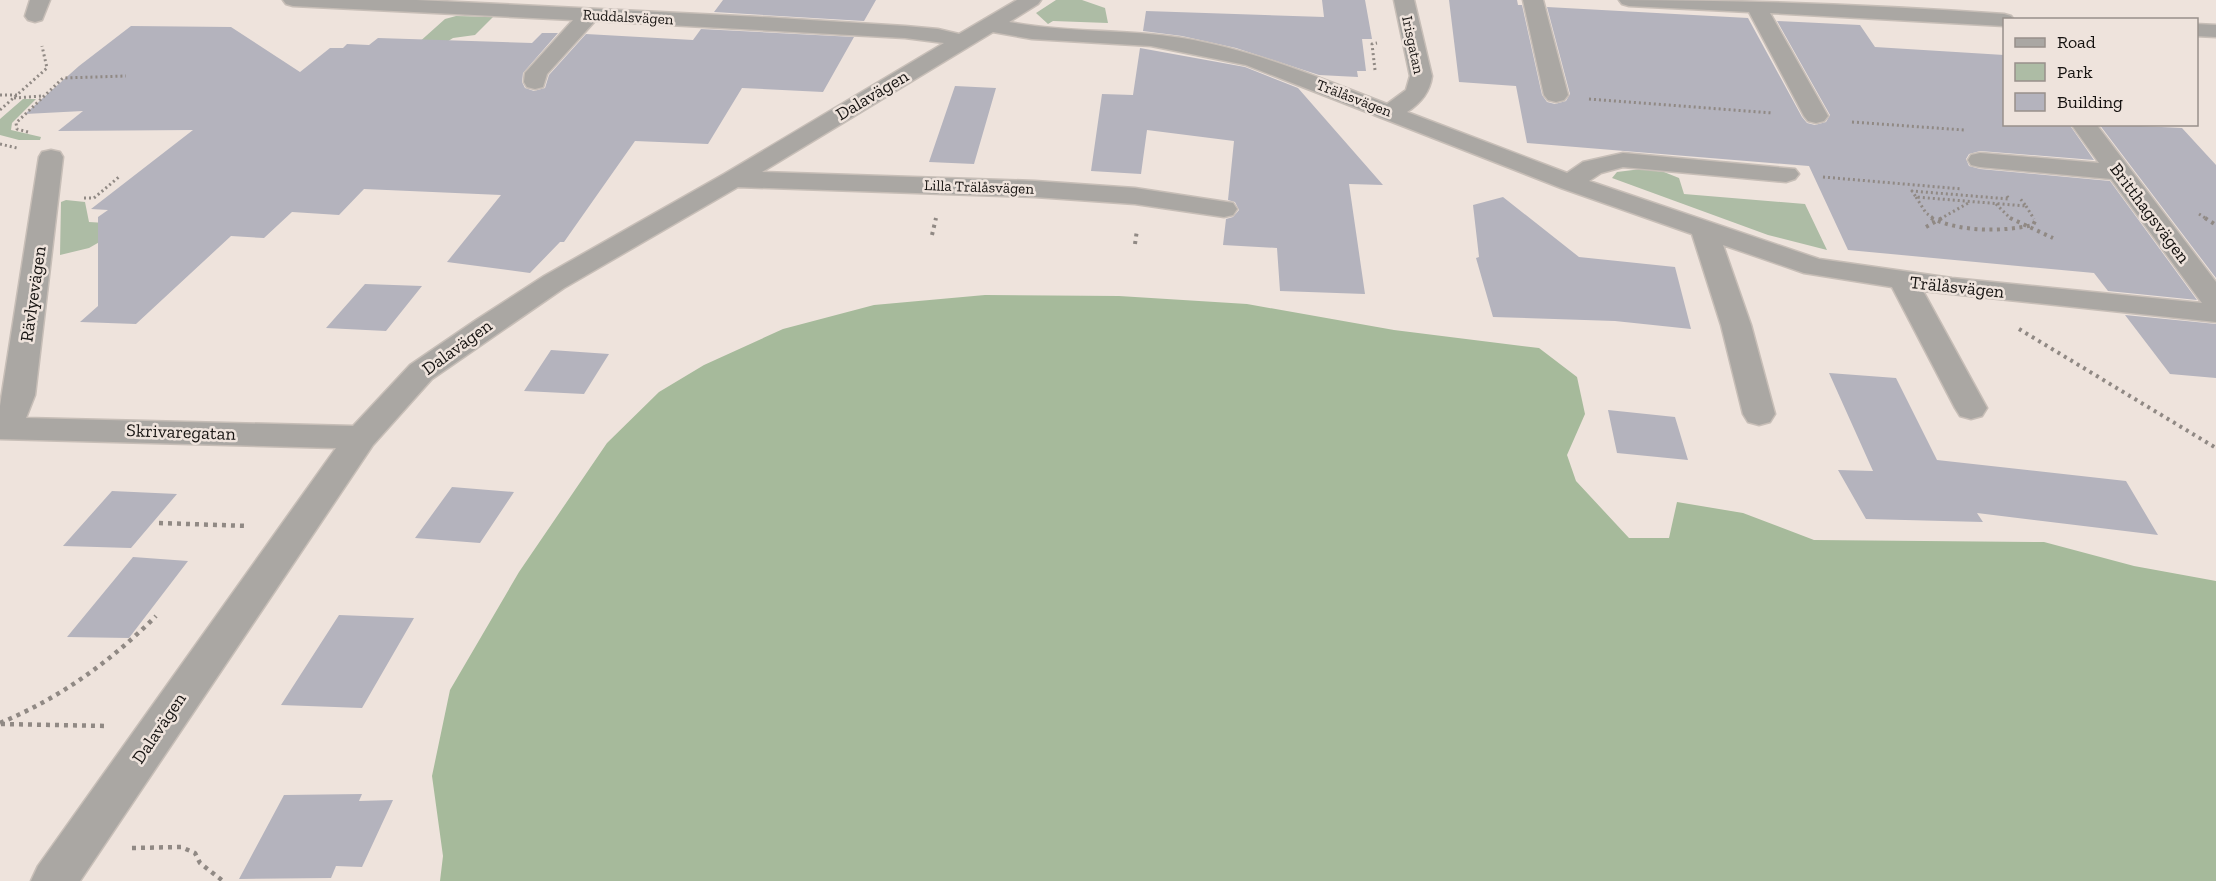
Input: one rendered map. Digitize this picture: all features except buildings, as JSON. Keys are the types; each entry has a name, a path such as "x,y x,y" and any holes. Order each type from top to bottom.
{"street":[{"name":"Ruddalsvägen","path":"294,0 905,32 939,35 962,41"},
{"path":"656,18 671,0"},
{"name":"Dalavägen","path":"54,881 362,437 414,379 441,356 554,282 1031,0"},
{"name":"Irisgatan","path":"1390,112 1413,98 1420,88 1421,76 1404,0"},
{"path":"1533,0 1556,95"},
{"path":"1629,0 1757,8 1898,6 2003,20"},
{"path":"1757,8 1816,116"},
{"path":"535,82 536,73 589,15"},
{"name":"Trälåsvägen","path":"990,25 1032,33 1151,40 1224,53 1271,66 1570,183 1814,267 1903,281 2216,313"},
{"path":"2198,30 2216,31"},
{"name":"Britthagsvägen","path":"2084,126 2216,302"},
{"name":"Rävlyevägen","path":"2,428 15,408 19,395 44,146"},
{"path":"1570,183 1592,166 1623,160 1786,174"},
{"path":"1980,160 2119,172"},
{"name":"Lilla Trälåsvägen","path":"733,178 1045,190 1135,196 1224,209"},
{"path":"1704,230 1736,325 1759,414"},
{"path":"1903,281 1971,408"},
{"name":"Skrivaregatan","path":"2,428 362,437"}],"path":[{"path":"0,110 47,68 37,8"},
{"path":"1376,71 1372,44 1380,43 1381,36"},
{"path":"44,146 18,129 16,123 63,78 126,76"},
{"path":"0,95 42,96"},
{"path":"1835,178 1964,189"},
{"path":"2004,191 2009,199 1912,191 1929,216 1936,220 1981,227 2028,226 2035,221 2019,196"},
{"path":"1916,197 2026,206"},
{"path":"1926,227 1970,202"},
{"path":"1996,204 2012,219 2053,238"},
{"path":"2191,208 2216,225"},
{"path":"2013,325 2216,448"},
{"path":"159,523 297,528"},
{"path":"0,723 41,706 62,693 136,637 156,616"},
{"path":"0,723 160,727"},
{"path":"76,848 182,847 195,853 200,863 223,881"}],"green space":[{"path":"1056,0 1082,0 1105,8 1108,23 1053,21 1048,24 1036,13"},
{"path":"456,16 493,17 475,35 453,38 442,45 398,61 445,19"},
{"path":"23,99 36,99 12,123 11,130 41,137 40,140 19,140 0,135 0,119"},
{"path":"1641,169 1664,172 1679,178 1684,194 1805,204 1827,250 1768,235 1612,178 1617,172"},
{"path":"66,200 85,202 89,222 106,223 103,240 89,248 60,255 61,202"},
{"path":"985,295 1119,296 1247,304 1394,330 1539,348 1577,377 1585,414 1567,455 1576,481 1629,538 1669,538 1677,502 1743,513 1814,540 2044,542 2134,566 2216,581 2216,881 440,881 443,856 432,776 450,690 519,572 607,443 659,392 704,365 783,329 874,305"}]}
